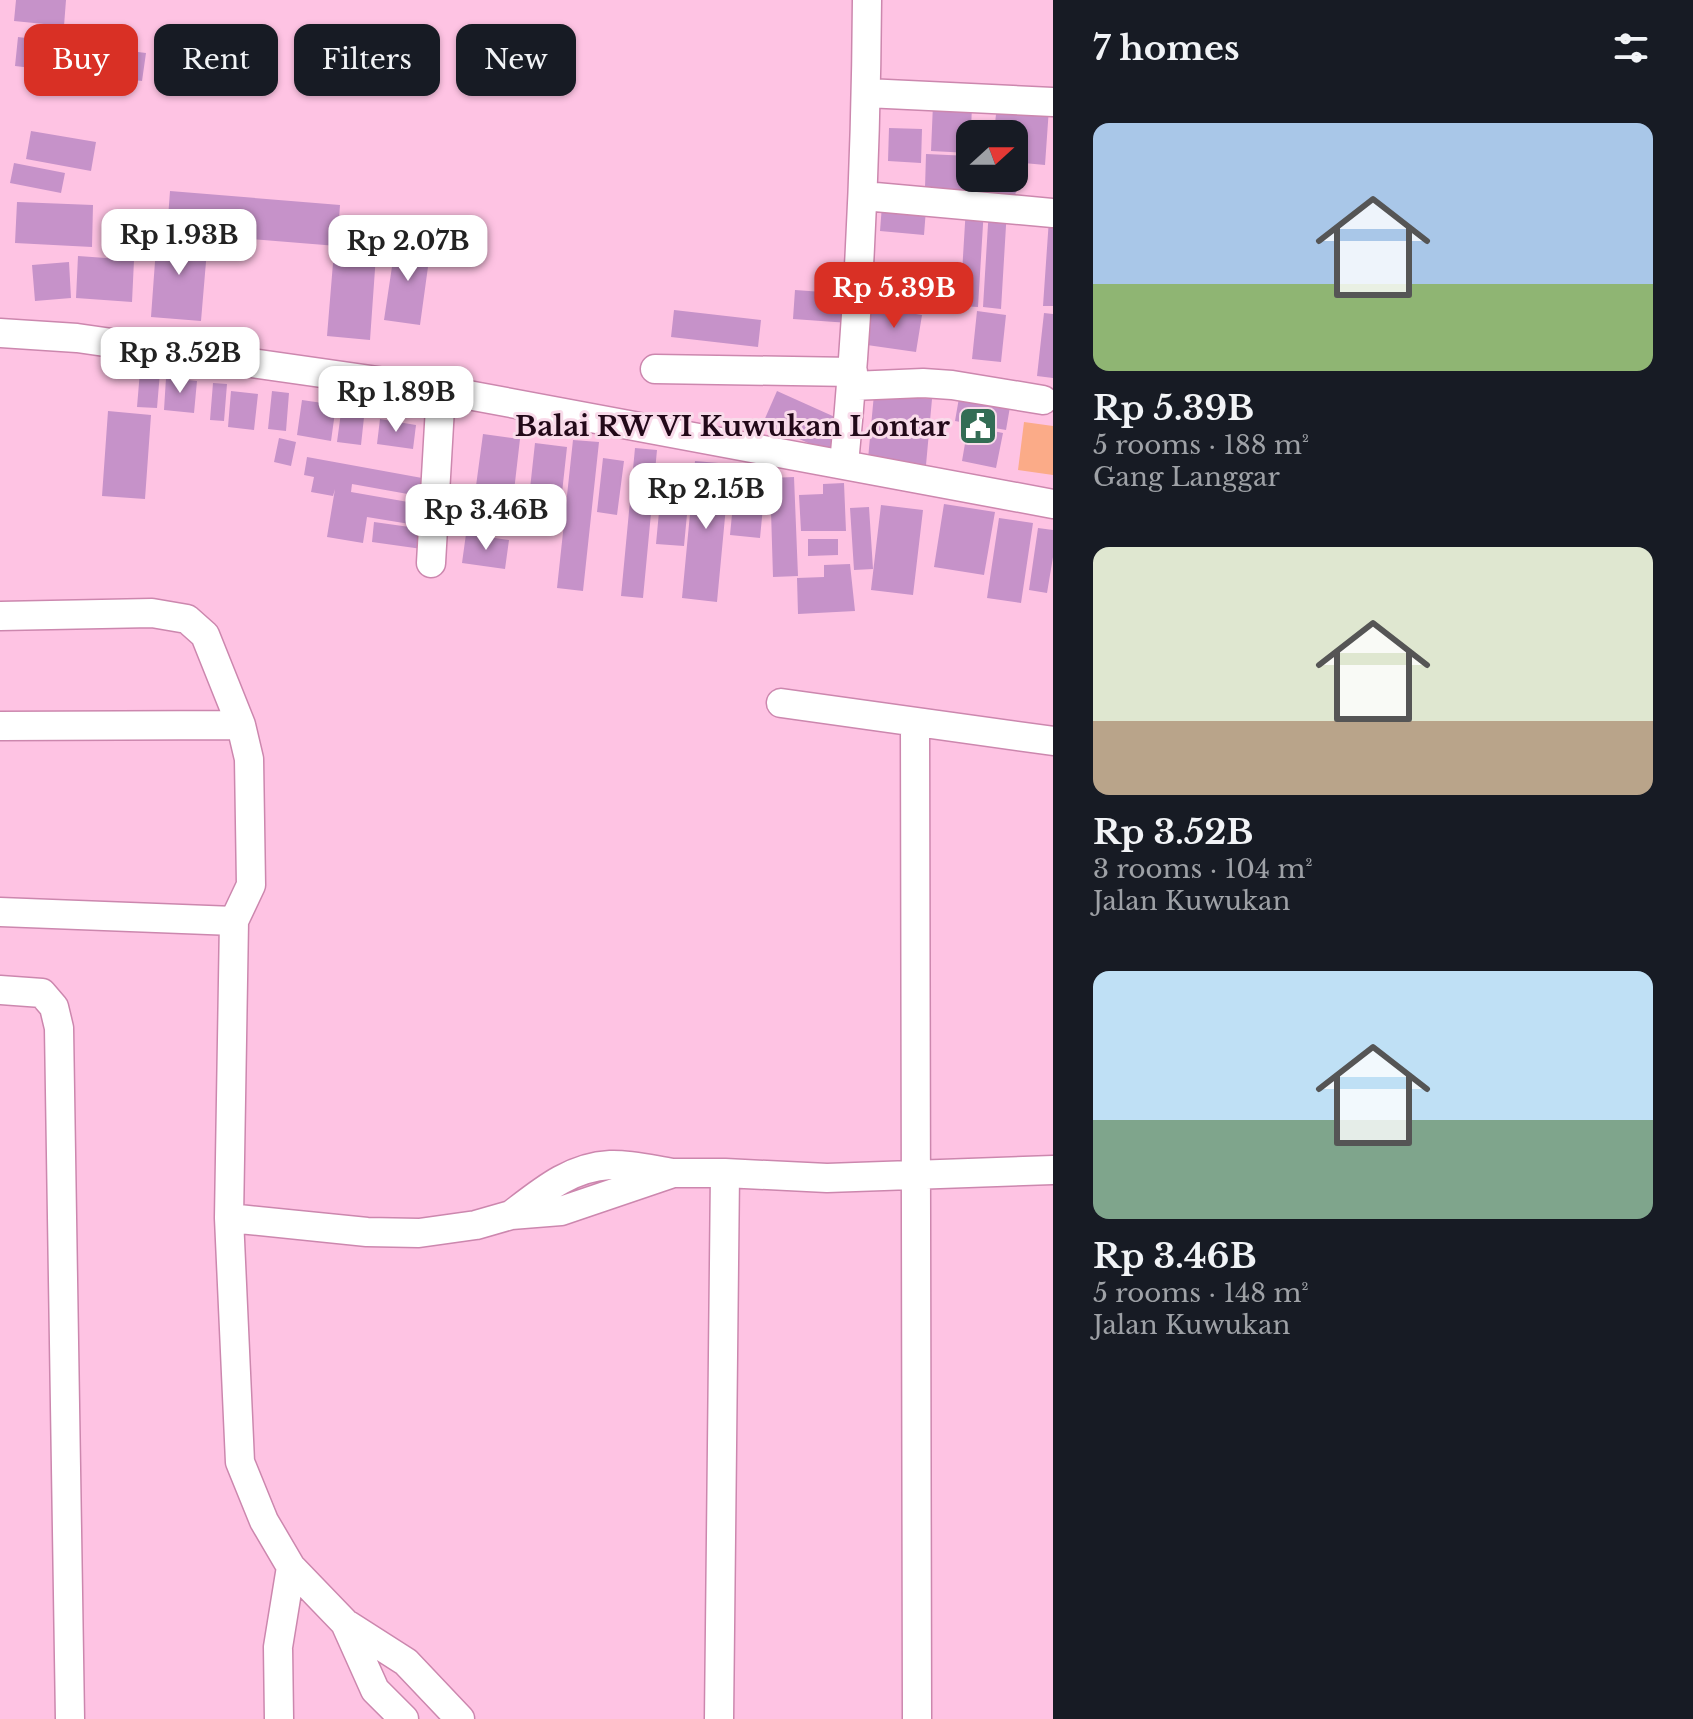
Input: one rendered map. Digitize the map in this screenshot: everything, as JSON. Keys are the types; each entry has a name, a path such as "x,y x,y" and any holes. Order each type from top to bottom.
{"street":[{"path":"844,464 864,196 867,0"},
{"path":"866,93 1053,102"},
{"path":"864,196 1053,213"},
{"path":"0,333 77,338 441,390 1053,504"},
{"path":"655,369 952,385 1043,400"},
{"path":"431,563 441,390"},
{"path":"0,616 152,613 187,619 205,635 241,725 249,759 251,885 234,921 229,1218 240,1462 264,1521 291,1567 345,1623 406,1662 460,1719"},
{"path":"781,703 1053,741"},
{"path":"915,723 917,1719"},
{"path":"0,726 241,725"},
{"path":"0,912 234,921"},
{"path":"0,990 42,993 54,1007 59,1028 70,1719"},
{"path":"229,1218 367,1232 419,1233 476,1225 511,1215 550,1185 579,1171 612,1164 673,1173 827,1178 1053,1170"},
{"path":"719,1719 725,1173"},
{"path":"279,1719 278,1647 291,1567"},
{"path":"345,1623 375,1690 404,1719"}],"shaded area":[{"path":"1024,422 1053,426 1053,475 1018,470"}],"building":[{"path":"16,0 66,0 64,24 14,21"},
{"path":"18,37 24,38 24,67 15,66"},
{"path":"138,52 146,53 142,81 138,81"},
{"path":"933,104 972,106 971,120 956,120 956,152 931,151"},
{"path":"997,104 1049,108 1045,165 1028,163 1028,120 995,120"},
{"path":"889,128 922,129 921,163 888,161"},
{"path":"31,131 96,142 91,171 26,159"},
{"path":"926,154 956,155 956,190 925,188"},
{"path":"14,163 65,173 61,193 10,183"},
{"path":"170,191 340,205 337,246 167,232"},
{"path":"992,192 1016,192 1014,200"},
{"path":"17,202 93,205 92,247 15,243"},
{"path":"882,205 926,209 924,235 880,231"},
{"path":"966,207 984,208 978,307 960,306"},
{"path":"989,208 1007,209 1001,309 983,307"},
{"path":"1049,219 1053,219 1053,306 1043,306"},
{"path":"157,234 208,238 201,321 151,317"},
{"path":"396,240 431,245 420,325 384,320"},
{"path":"334,251 376,255 370,340 327,336"},
{"path":"78,256 134,260 132,302 76,298"},
{"path":"69,262 71,298 35,301 32,265"},
{"path":"877,278 917,286 912,310 873,303"},
{"path":"795,290 850,294 849,323 793,319"},
{"path":"872,307 922,315 916,352 867,345"},
{"path":"674,310 761,320 758,347 671,337"},
{"path":"977,311 1006,315 1001,362 972,359"},
{"path":"1044,313 1053,314 1053,378 1037,376"},
{"path":"140,371 160,372 157,408 137,407"},
{"path":"166,378 197,381 194,413 164,410"},
{"path":"213,383 227,384 224,421 210,420"},
{"path":"231,391 258,394 254,430 228,427"},
{"path":"272,391 289,393 286,431 268,429"},
{"path":"777,391 846,422 833,454 763,423"},
{"path":"960,392 1011,401 1006,430 955,421"},
{"path":"874,394 932,399 926,465 868,459"},
{"path":"302,400 336,405 331,441 297,435"},
{"path":"342,405 365,408 361,445 337,442"},
{"path":"108,411 151,415 145,499 102,496"},
{"path":"380,419 416,425 413,449 377,444"},
{"path":"968,426 1003,433 996,468 962,461"},
{"path":"483,434 520,439 514,491 476,486"},
{"path":"279,438 296,442 291,466 274,462"},
{"path":"573,440 599,442 583,591 557,588"},
{"path":"535,443 567,447 560,511 528,507"},
{"path":"635,448 657,450 643,598 621,596"},
{"path":"307,457 433,480 430,498 352,484 351,492 431,506 428,527 367,517 363,543 327,537 335,489 333,496 311,492 314,477 304,475"},
{"path":"603,458 624,461 617,515 597,512"},
{"path":"695,461 730,464 717,602 682,598"},
{"path":"663,469 691,472 684,546 656,544"},
{"path":"736,473 766,476 760,538 730,535"},
{"path":"794,477 798,576 773,577 770,478"},
{"path":"844,483 846,531 801,531 799,495 823,494 823,484"},
{"path":"944,504 995,512 984,575 934,567"},
{"path":"881,505 923,510 913,595 871,590"},
{"path":"869,507 873,569 854,570 850,508"},
{"path":"999,518 1033,523 1021,603 987,598"},
{"path":"374,522 424,529 422,549 372,542"},
{"path":"1038,528 1053,530 1053,557 1047,593 1029,590"},
{"path":"466,534 509,540 505,569 462,563"},
{"path":"808,539 838,539 838,555 808,556"},
{"path":"850,564 855,611 798,614 797,578 824,577 824,565"}],"place":[{"name":"Balai RW VI Kuwukan Lontar","path":"978,426"}]}
